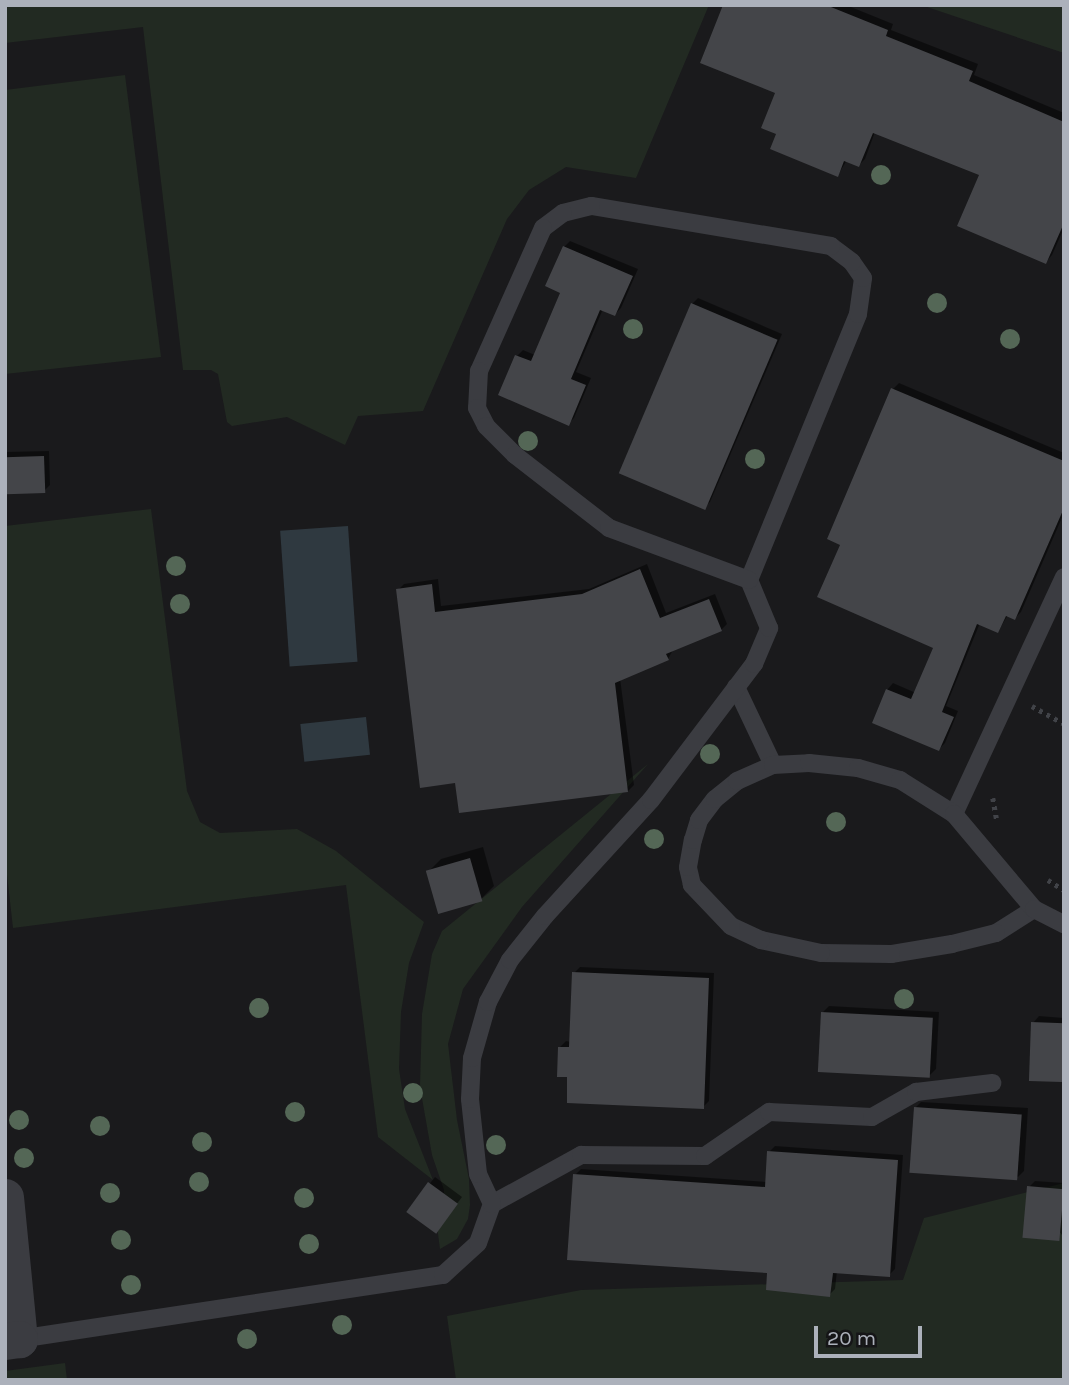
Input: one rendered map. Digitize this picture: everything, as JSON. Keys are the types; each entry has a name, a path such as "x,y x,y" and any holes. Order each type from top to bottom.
{"street":[{"path":"5,1197 12,1340"}],"lane":[{"path":"492,1204 478,1174 470,1099 472,1058 488,1002 510,960 538,925 651,800 754,664 769,628 749,580 858,314 863,278 852,262 831,246 591,206 563,213 543,228 479,371 477,408 486,426 515,455 609,528 749,580"},
{"path":"954,814 1064,577"},
{"path":"736,687 773,765"},
{"path":"1034,909 996,933 952,944 891,954 821,953 761,940 731,926 692,885 688,867 692,840 699,820 715,799 737,781 773,765 809,763 858,768 900,780 954,814 1034,909 1064,924"},
{"path":"12,1340 443,1275 478,1243 492,1204 581,1155 705,1156 769,1112 872,1116 916,1092 992,1083"}],"path":[{"path":"1028,704 1064,724"},
{"path":"992,789 1000,826"},
{"path":"1041,875 1064,890"}],"shaded area":[{"path":"5,5 709,5 636,178 566,167 529,190 507,219 423,411 358,416 345,445 287,417 232,426 227,422 218,374 211,370 183,370 143,27 5,43"},
{"path":"921,5 1064,5 1064,53"},
{"path":"125,75 161,357 5,374 5,90"},
{"path":"151,509 187,791 200,822 220,833 297,829 336,851 424,922 409,963 401,1012 399,1069 405,1109 433,1180 378,1137 346,885 13,928 5,857 5,526"},
{"path":"348,526 357,662 290,666 280,531"},
{"path":"366,717 370,755 304,762 300,724"},
{"path":"648,764 522,907 463,989 448,1044 457,1120 469,1179 470,1205 468,1219 457,1239 440,1249 437,1226 443,1212 444,1190 432,1155 420,1087 422,1014 432,954 442,931"},
{"path":"1064,1183 1064,1380 456,1380 447,1316 581,1290 903,1280 924,1218"},
{"path":"65,1363 67,1380 5,1380 5,1371"}],"building":[{"path":"723,5 826,5 888,30 886,36 973,71 969,81 1064,122 1064,223 1046,264 957,226 979,175 873,133 859,167 844,161 838,177 770,149 776,134 761,128 775,93 700,63"},
{"path":"563,246 633,276 615,316 600,310 571,379 586,385 569,426 498,395 515,355 531,361 560,293 545,286"},
{"path":"691,303 778,340 705,510 619,473"},
{"path":"891,388 1064,461 1064,508 1015,620 1006,616 998,633 977,624 942,712 954,717 939,751 872,723 886,689 911,699 933,648 817,597 840,545 827,539"},
{"path":"44,456 45,493 6,494 5,457"},
{"path":"640,569 660,618 709,599 722,631 666,654 669,660 615,683 628,792 459,813 455,783 420,788 396,589 432,584 435,612 582,594"},
{"path":"470,858 482,901 438,914 426,871"},
{"path":"572,972 709,978 704,1109 567,1103 567,1077 557,1077 558,1047 569,1047"},
{"path":"821,1012 933,1018 930,1078 818,1072"},
{"path":"1031,1022 1064,1023 1062,1082 1029,1081"},
{"path":"914,1107 1022,1115 1017,1180 909,1173"},
{"path":"767,1151 898,1160 890,1277 833,1273 830,1297 766,1290 767,1273 567,1260 573,1174 765,1187"},
{"path":"428,1182 458,1204 436,1234 406,1212"},
{"path":"1027,1186 1064,1189 1059,1241 1022,1238"}]}
